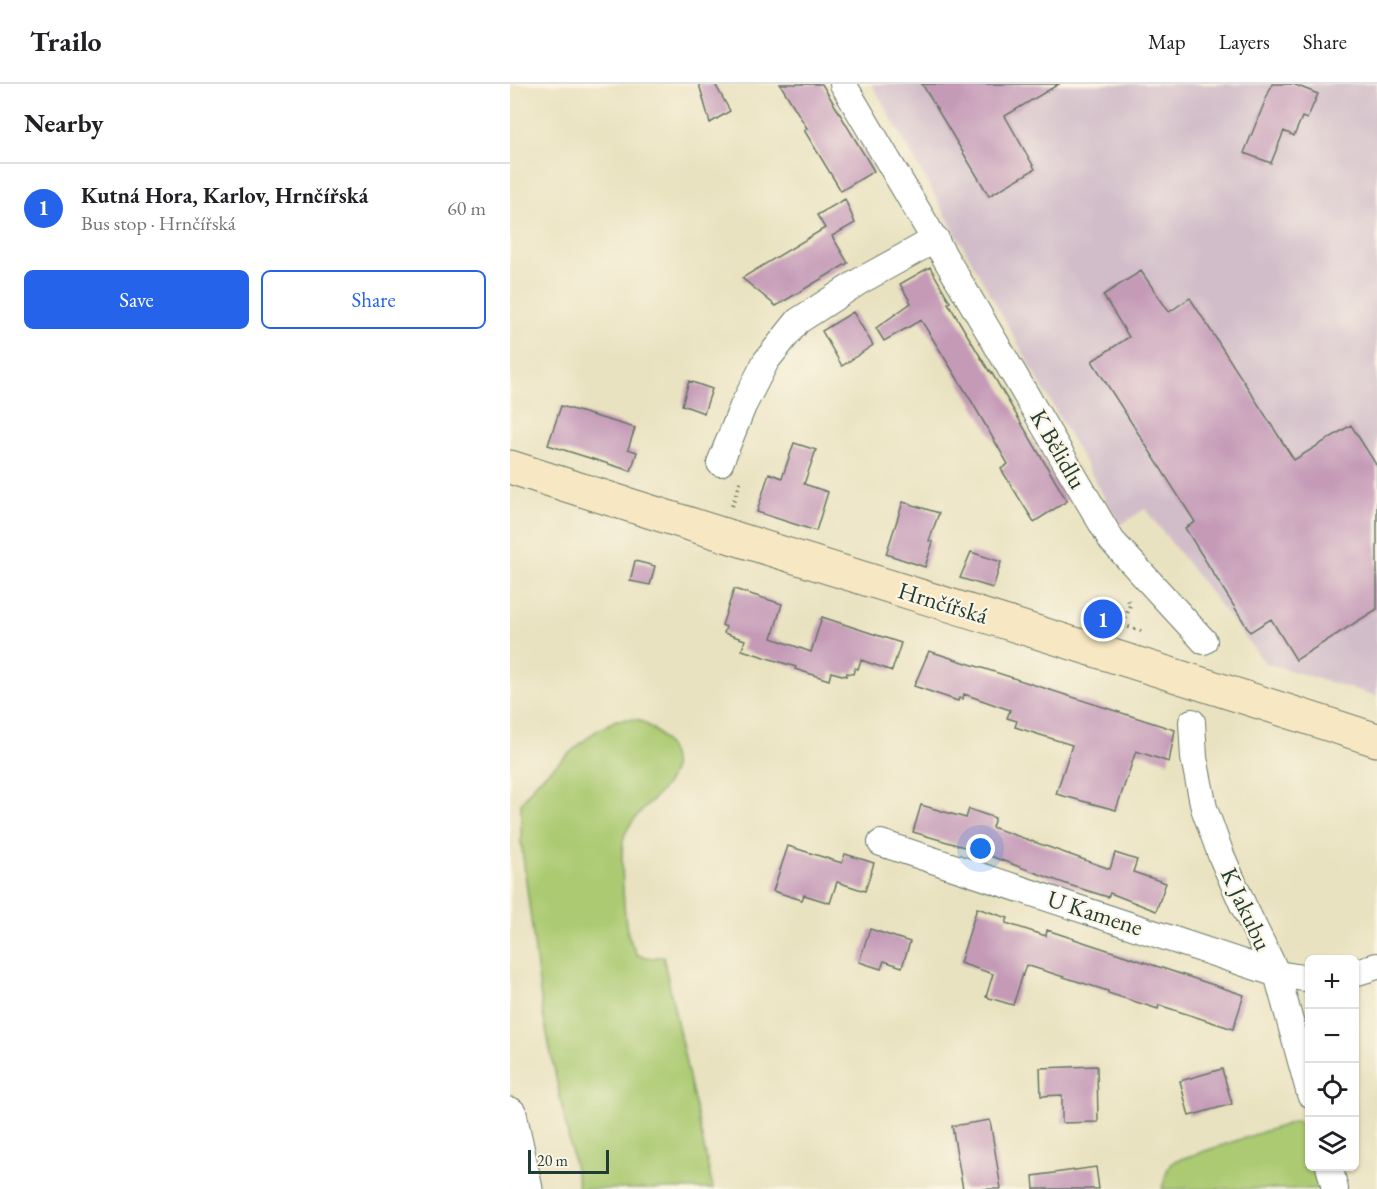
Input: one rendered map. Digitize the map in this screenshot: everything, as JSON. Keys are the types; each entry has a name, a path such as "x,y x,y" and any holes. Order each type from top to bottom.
{"main road":[{"name":"Hrnčířská","path":"510,467 1193,680 1377,740"}],"street":[{"name":"K Bělidlu","path":"843,84 1112,541 1204,641"},
{"path":"720,463 743,406 766,360 798,321 860,281 936,239"},
{"name":"K Jakubu","path":"1192,722 1194,758 1204,808 1243,905 1277,974 1305,1076"},
{"name":"U Kamene","path":"881,843 1277,974 1305,978"},
{"path":"1359,971 1377,966"},
{"path":"510,1114 526,1189"},
{"path":"1330,1171 1335,1189"}],"path":[{"path":"732,506 743,473"}],"shaded area":[{"path":"872,84 1377,84 1377,696 1265,663 1145,509 1120,525"}],"green space":[{"path":"637,719 646,724 662,737 672,755 673,767 670,779 642,810 625,834 622,867 625,914 628,934 637,955 651,958 663,956 713,1189 579,1189 543,1015 521,841 521,803 537,781 593,733 616,720"},
{"path":"1296,1121 1303,1125 1305,1133 1305,1171 1315,1171 1319,1189 1162,1189 1168,1168 1175,1161"}],"building":[{"path":"699,84 715,84 730,111 710,123"},
{"path":"780,84 822,84 874,171 841,191 804,130 807,128"},
{"path":"922,84 1059,84 1005,116 1035,169 989,196"},
{"path":"1272,84 1293,84 1318,94 1307,119 1302,117 1294,136 1284,131 1271,163 1244,153"},
{"path":"845,199 855,223 832,236 848,263 776,306 742,278 825,228 817,215"},
{"path":"930,267 950,302 948,303 1067,501 1034,522 1001,469 1008,464 921,320 884,341 876,328 911,303 900,284"},
{"path":"1141,271 1169,312 1190,298 1294,460 1351,425 1377,466 1377,609 1296,660 1271,619 1250,632 1185,528 1195,522 1092,361 1129,337 1103,295"},
{"path":"853,312 873,345 842,366 822,331"},
{"path":"689,381 712,389 704,413 682,405"},
{"path":"561,406 635,428 628,449 637,452 631,471 548,445"},
{"path":"794,443 816,450 804,484 828,492 816,531 757,512 769,473 782,478"},
{"path":"903,502 939,513 929,541 933,542 925,567 886,554"},
{"path":"971,552 1001,562 993,588 960,578"},
{"path":"635,561 655,566 650,585 630,581"},
{"path":"734,589 782,604 772,638 811,652 822,617 901,643 892,671 861,660 858,669 855,668 853,674 847,673 846,676 831,672 829,680 742,650 745,640 724,633 726,627 722,625"},
{"path":"929,651 1175,730 1169,762 1136,751 1116,810 1056,794 1072,745 1015,727 1017,721 1007,718 1010,710 964,694 963,699 959,698 958,701 914,686"},
{"path":"921,805 966,818 969,809 995,818 992,827 1110,869 1115,853 1137,860 1133,872 1166,883 1156,911 1110,893 1108,897 1069,885 971,849 913,832"},
{"path":"788,846 842,863 845,854 874,863 865,891 837,882 830,903 804,895 802,900 773,891"},
{"path":"977,908 1008,918 1006,923 1046,936 1047,930 1244,995 1233,1029 1159,1005 1158,1009 1026,965 1013,1005 986,997 993,974 960,963"},
{"path":"870,929 910,942 902,967 884,961 881,969 859,962"},
{"path":"1097,1066 1098,1122 1062,1123 1062,1095 1041,1096 1040,1068"},
{"path":"1222,1069 1232,1104 1189,1116 1180,1081"},
{"path":"990,1120 1001,1189 963,1189 952,1126"},
{"path":"1096,1167 1099,1189 1034,1189 1033,1176"}],"place":[{"name":"Kutná Hora, Karlov, Hrnčířská","path":"1103,619"}]}
